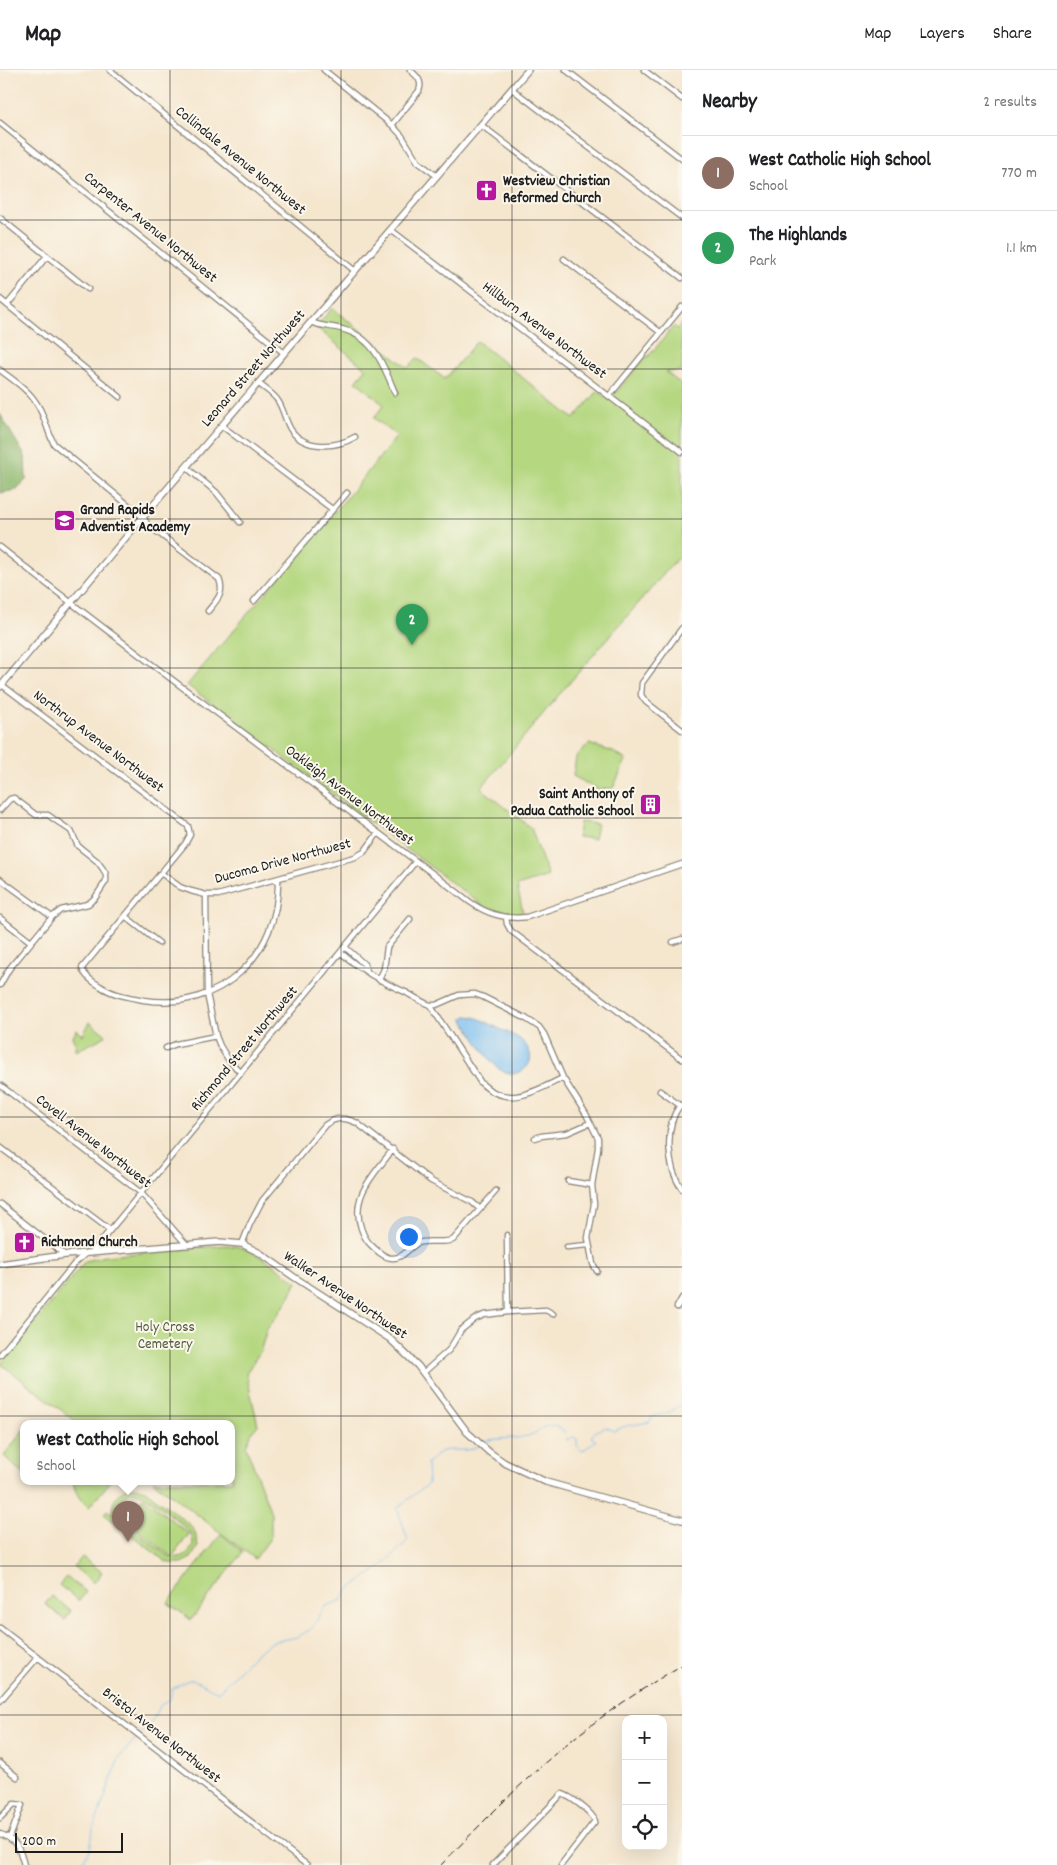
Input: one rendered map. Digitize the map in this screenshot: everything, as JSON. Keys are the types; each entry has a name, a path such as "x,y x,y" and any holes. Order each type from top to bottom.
{"main road":[{"name":"Leonard Street Northwest","path":"1,683 527,71"},
{"name":"Walker Avenue Northwest","path":"0,1263 90,1252 219,1242 242,1244 260,1253 390,1339 423,1373 453,1416 489,1452 518,1470 546,1482 682,1520"}],"street":[{"name":"Collindale Avenue Northwest","path":"110,70 355,271"},
{"path":"324,70 392,125 402,136 418,162 437,176"},
{"path":"392,125 421,86 419,79 410,70"},
{"path":"566,70 682,159"},
{"path":"644,70 682,99"},
{"path":"512,89 682,218"},
{"name":"Carpenter Avenue Northwest","path":"0,123 284,353"},
{"path":"481,125 682,278"},
{"path":"0,218 88,289"},
{"name":"Hillburn Avenue Northwest","path":"391,230 682,452"},
{"path":"7,305 47,256"},
{"path":"564,258 660,332"},
{"path":"0,300 120,397"},
{"path":"609,396 682,307"},
{"path":"311,322 320,326 348,330 365,340 379,357 395,393"},
{"path":"0,370 33,398 38,405 47,431 54,444 144,517 148,525 219,579 222,585 221,593 208,611"},
{"path":"258,384 276,398 291,430 297,437 306,442 335,445 355,437"},
{"path":"222,426 332,509"},
{"path":"186,467 216,492 240,522"},
{"path":"254,601 347,494"},
{"name":"Oakleigh Avenue Northwest","path":"0,547 70,603 481,910 489,914 506,917"},
{"path":"682,628 640,688 646,702 682,730"},
{"name":"Northrup Avenue Northwest","path":"1,683 188,826 189,839 161,873"},
{"path":"0,810 10,799 14,798 36,815 48,815 71,831 78,846 97,861 106,874 106,881 95,898 88,904 62,910 52,916 9,968 0,984"},
{"name":"Ducoma Drive Northwest","path":"161,873 180,887 206,895 230,893 355,857 368,847 378,833"},
{"name":"Richmond Street Northwest","path":"0,1355 75,1263 90,1252 110,1230 416,861"},
{"path":"682,864 539,914 518,918 506,917 511,931 682,1059"},
{"path":"161,873 82,968 83,972 98,985 117,995 164,1002 185,1000 207,994 229,982 251,962 267,939 276,910 278,879"},
{"path":"0,878 52,916"},
{"path":"206,895 207,994 216,1036 224,1053 241,1073"},
{"path":"125,916 159,943"},
{"path":"0,918 32,942"},
{"path":"379,980 384,969 387,948 410,919"},
{"path":"672,942 682,939"},
{"path":"345,947 364,964 367,971"},
{"path":"340,953 359,968 367,971 379,980 430,1006 482,1083 489,1090 501,1096 516,1097 530,1093 563,1078"},
{"path":"430,1006 459,995 474,994 525,1018 539,1027 544,1034 563,1078 598,1138 592,1185 594,1204 588,1232 588,1245 593,1264 598,1271"},
{"path":"166,1048 176,1044 216,1036"},
{"name":"Covell Avenue Northwest","path":"0,1085 141,1193 187,1245"},
{"path":"660,1091 681,1106 674,1115 670,1133 672,1167 682,1189"},
{"path":"242,1244 257,1209 266,1196 316,1134 330,1121 343,1118 351,1120 393,1149 425,1177 457,1196 472,1202 480,1209"},
{"path":"535,1138 567,1134 590,1122"},
{"path":"0,1147 110,1230"},
{"path":"393,1149 364,1188 359,1198 357,1210 358,1221 365,1239 383,1256 396,1258 417,1244 453,1240 496,1191"},
{"path":"568,1181 592,1185"},
{"path":"0,1204 65,1255"},
{"path":"506,1235 508,1312"},
{"path":"567,1247 588,1245"},
{"path":"677,1307 682,1298"},
{"path":"423,1373 449,1350 461,1330 475,1319 484,1315 508,1312 546,1310 552,1314"},
{"name":"Bristol Avenue Northwest","path":"0,1628 307,1865"},
{"path":"1,1698 38,1657"},
{"path":"0,1763 17,1777"},
{"path":"493,1865 558,1797 565,1794 595,1818 594,1825 561,1865"},
{"path":"0,1818 14,1804 22,1805 10,1837"},
{"path":"0,1834 10,1837 16,1843 24,1865"}],"green space":[{"path":"332,308 408,368 417,358 445,379 477,341 574,419 598,391 610,400 646,356 648,357 674,326 677,329 682,323 682,371 666,372 682,385 682,553 481,788 531,828 548,876 517,886 523,912 516,915 487,909 187,685 397,436 374,418 384,405 356,381 366,369 316,327"},
{"path":"0,414 25,456 26,480 16,490 0,493"},
{"path":"589,744 613,752 626,760 613,788 597,789 573,776 576,757"},
{"path":"580,822 597,824 594,839 578,837"},
{"path":"90,1022 106,1036 76,1051 75,1048 77,1047 72,1037 77,1030 83,1035"},
{"name":"Holy Cross Cemetery","path":"227,1245 255,1254 273,1264 297,1282 287,1302 267,1329 260,1352 246,1373 258,1425 252,1432 246,1446 271,1513 271,1537 255,1559 158,1485 235,1485 235,1420 74,1420 1,1364 85,1261 105,1256"},
{"path":"20,1434 20,1471 4,1456"},
{"path":"74,1485 108,1485 89,1507 83,1502"},
{"path":"134,1487 145,1490 189,1524 195,1532 198,1546 191,1558 181,1563 165,1561 104,1514 107,1510 112,1514 114,1501 118,1494 125,1489","holes":["130,1492 140,1493 151,1500 187,1529 193,1539 193,1544 188,1552 180,1557 169,1557 121,1521 117,1512 118,1504 122,1497"]},
{"path":"143,1497 189,1534 172,1557 124,1520"},
{"path":"221,1534 243,1552 191,1620 168,1603"},
{"path":"82,1557 102,1572 94,1583 74,1567"},
{"path":"66,1577 86,1592 79,1601 59,1585"},
{"path":"52,1596 71,1611 65,1620 45,1604"}],"water":[{"path":"466,1016 482,1020 512,1034 524,1043 529,1051 530,1058 529,1064 525,1069 513,1073 499,1069 485,1053 465,1022 464,1018"}],"waterway":[{"path":"482,1442 527,1436 545,1427 552,1426 565,1432 566,1440 573,1437 577,1439 577,1446 582,1451 596,1441 592,1438 596,1431 606,1427 613,1431 626,1426 650,1422 652,1417 667,1413 682,1404"},
{"path":"140,1734 154,1718 159,1706 170,1700 172,1689 186,1681 193,1680 218,1692 255,1654 272,1642 297,1637 311,1629 325,1607 342,1600 347,1591 382,1566 408,1540 397,1508 428,1484 427,1464 443,1451 467,1450 476,1448 479,1445"},
{"path":"79,1865 90,1850 93,1830 119,1758 137,1737"}],"railway":[{"path":"441,1865 551,1757 624,1702 682,1665"}],"place":[{"name":"Westview Christian Reformed Church","path":"487,191"},
{"name":"Grand Rapids Adventist Academy","path":"64,520"},
{"name":"The Highlands","path":"412,645"},
{"name":"Saint Anthony of Padua Catholic School","path":"650,804"},
{"name":"Richmond Church","path":"25,1243"},
{"name":"West Catholic High School","path":"128,1542"}]}
